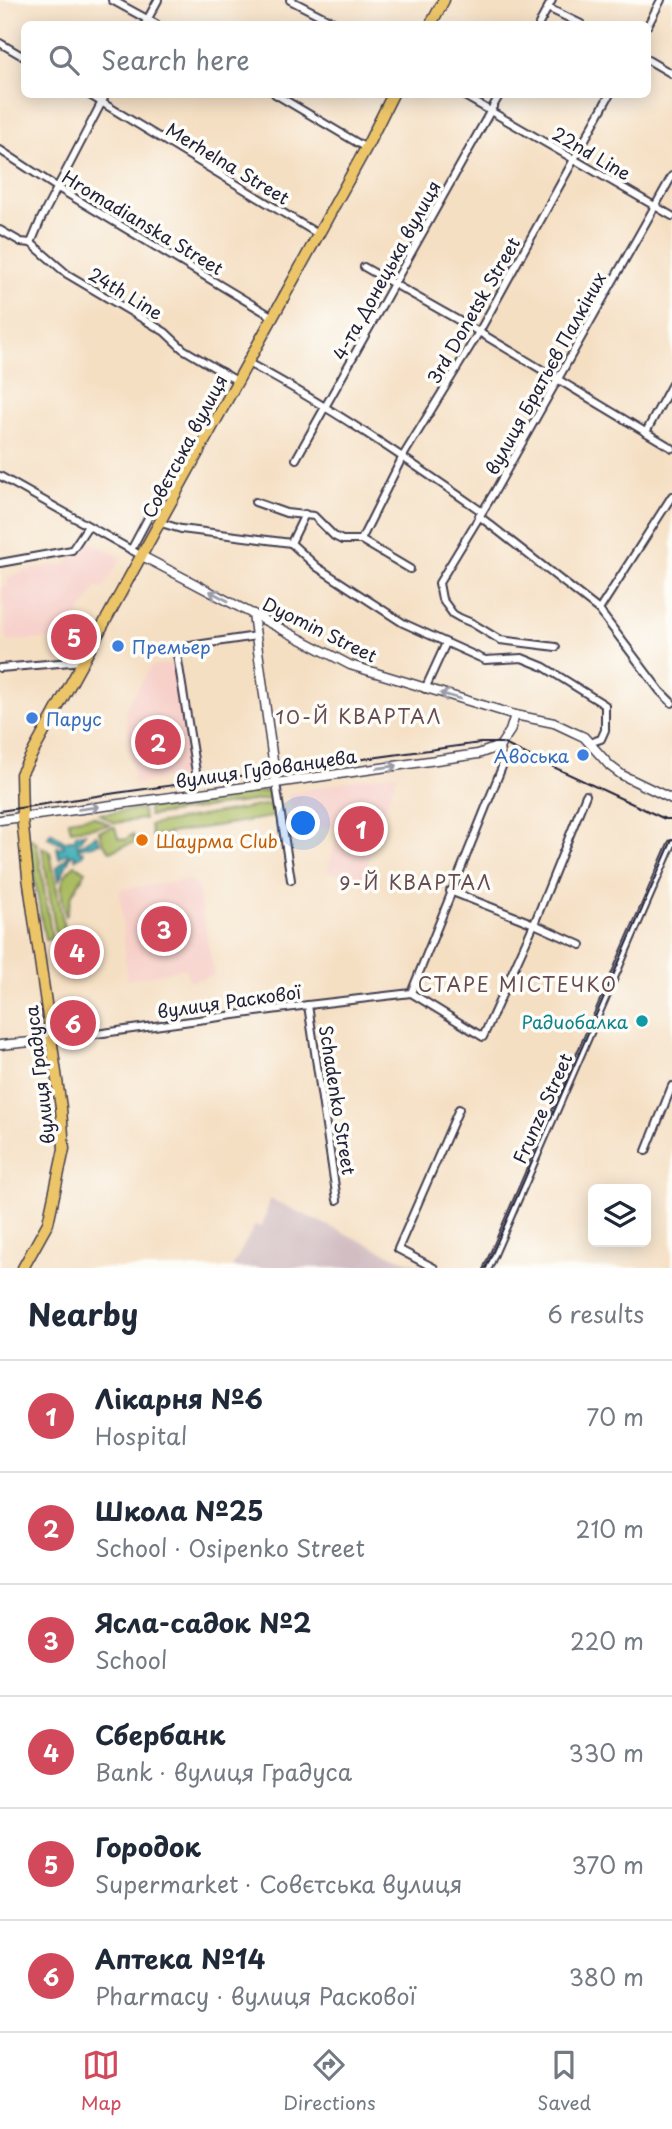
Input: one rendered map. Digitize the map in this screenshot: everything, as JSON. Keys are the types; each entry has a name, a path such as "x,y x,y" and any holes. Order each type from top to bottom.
{"main road":[{"path":"432,21 444,0"},
{"name":"Совєтська вулиця","path":"22,817 21,774 161,523 391,98"},
{"name":"вулиця Градуса","path":"22,817 61,1108 64,1149 48,1223 23,1268"}],"street":[{"path":"112,0 144,21"},
{"path":"147,21 158,0"},
{"path":"290,0 331,21"},
{"path":"541,21 552,0"},
{"path":"650,21 661,0"},
{"path":"548,8 575,21"},
{"path":"0,43 21,55"},
{"path":"651,62 672,74"},
{"name":"Merhelna Street","path":"94,98 318,234"},
{"path":"31,243 104,98"},
{"path":"282,98 366,148"},
{"name":"22nd Line","path":"468,98 672,216"},
{"name":"4-та Донецька вулиця","path":"296,459 498,98"},
{"name":"3rd Donetsk Street","path":"361,540 403,456 479,332 608,98"},
{"name":"Hromadianska Street","path":"0,150 58,188 273,317"},
{"name":"вулиця Братьєв Палкіних","path":"556,647 499,640 453,614 442,599 439,583 495,491 672,176"},
{"name":"24th Line","path":"0,230 21,242 31,243 67,274 165,332 183,349 237,382"},
{"path":"364,267 479,332 672,448"},
{"path":"248,362 403,456 480,513 599,610 672,703"},
{"path":"646,432 672,384"},
{"name":"Dyomin Street","path":"0,477 142,556 350,664 425,689 515,715 554,723 584,737 610,766 622,775 672,799"},
{"path":"599,610 672,496"},
{"path":"255,502 286,513 314,516 334,537 361,540 410,569"},
{"path":"291,543 305,514"},
{"path":"131,550 148,518"},
{"path":"161,523 181,529 291,543 317,567 403,622 485,660 522,659 544,667 605,705 605,730 601,739 589,743"},
{"path":"0,563 72,550 88,526"},
{"path":"253,614 291,880"},
{"path":"196,772 176,648 256,636"},
{"path":"425,689 446,643"},
{"path":"0,668 83,662"},
{"path":"515,715 510,731 500,746 502,767 411,993 483,1037 534,924 586,795"},
{"name":"вулиця Гудованцева","path":"0,820 478,754 500,746"},
{"name":"Frunze Street","path":"488,1268 672,844"},
{"path":"450,891 581,945"},
{"name":"вулиця Раскової","path":"51,1040 308,1004 411,993"},
{"name":"Schadenko Street","path":"308,1004 337,1200"},
{"path":"0,1045 51,1040"},
{"path":"646,1151 672,1086"},
{"path":"434,1268 398,1249 459,1109"}],"shaded area":[{"path":"87,540 121,558 103,589 97,586 65,638 7,641 1,586 7,586 7,578 26,570 66,564 72,556 77,557"},
{"path":"176,663 193,774 134,784 125,710 151,666"},
{"path":"398,774 376,833 363,881 327,871 337,836 348,825 347,812 345,825 295,831 288,794"},
{"path":"190,880 198,889 214,975 190,982 185,968 127,980 120,889"},
{"path":"270,1199 396,1257 428,1268 232,1268 255,1225 262,1227"}],"green space":[{"path":"273,790 274,798 149,816 148,808"},
{"path":"276,803 278,816 152,836 150,825"},
{"path":"142,809 144,819 115,823 99,814"},
{"path":"93,816 110,825 71,830 68,820"},
{"path":"115,827 118,838 125,840 133,834 135,842 110,851 103,843 99,831"},
{"path":"32,839 37,844 52,939 45,940 28,840"},
{"path":"42,847 50,852 65,934 56,935"},
{"path":"75,865 86,871 72,895 66,917 62,883"}],"water":[{"path":"51,832 65,842 75,840 76,834 85,833 78,846 96,835 100,843 79,848 78,850 84,852 75,859 75,855 71,855 59,880 57,868 69,855 67,853 59,858 57,847 64,845 48,837"}],"tram line":[{"path":"0,811 480,743 502,743 665,819 672,819"},
{"path":"486,1268 672,840"}],"place":[{"name":"Городок","path":"74,637"},
{"name":"Премьер","path":"118,646"},
{"name":"Парус","path":"32,718"},
{"name":"Школа №25","path":"158,742"},
{"name":"Авоська","path":"583,755"},
{"name":"Лікарня №6","path":"361,829"},
{"name":"Шаурма Club","path":"142,840"},
{"name":"Ясла-садок №2","path":"164,929"},
{"name":"Сбербанк","path":"77,952"},
{"name":"Радиобалка","path":"642,1021"},
{"name":"Аптека №14","path":"73,1023"}],"district":[{"name":"10-Й КВАРТАЛ","path":"359,716"},
{"name":"9-Й КВАРТАЛ","path":"416,882"},
{"name":"СТАРЕ МІСТЕЧКО","path":"518,984"}]}
